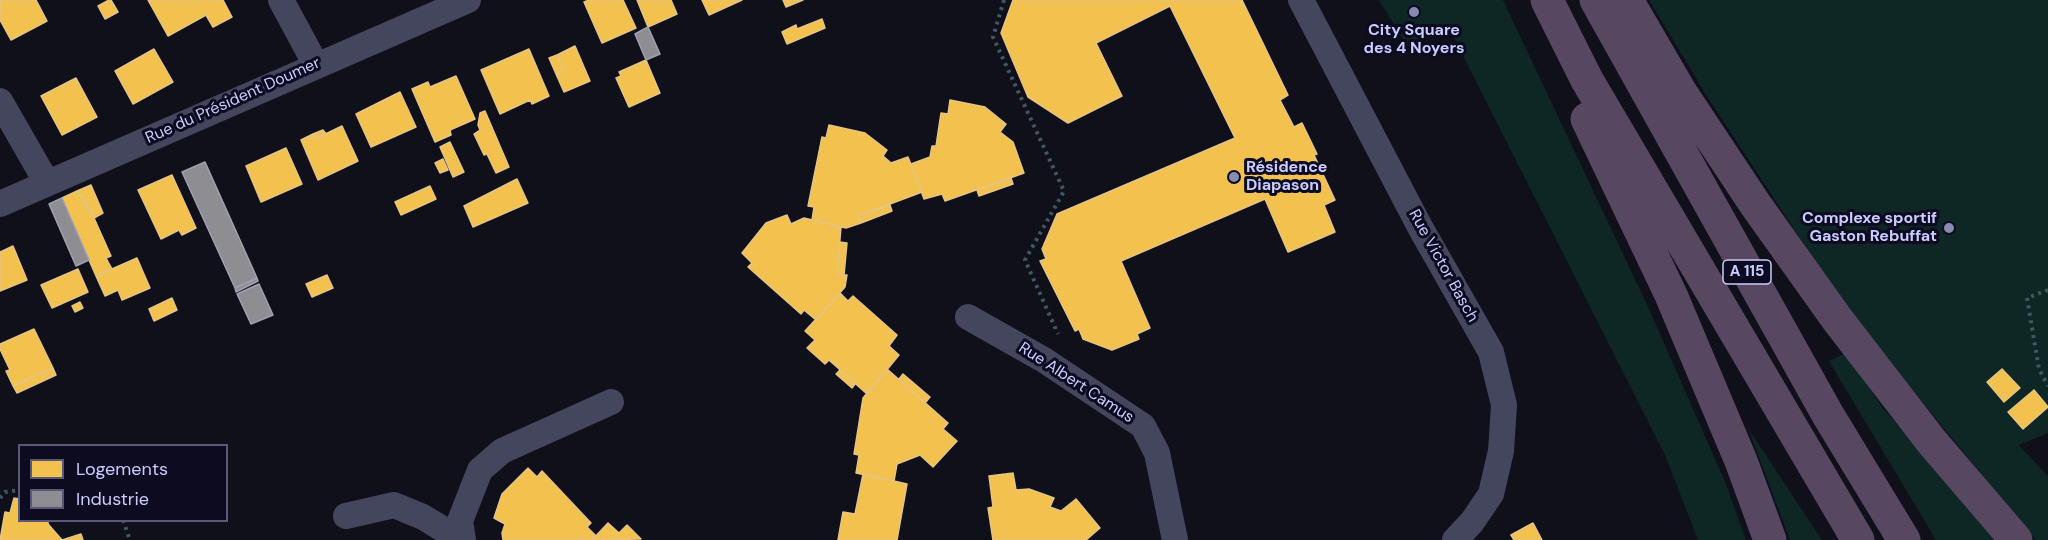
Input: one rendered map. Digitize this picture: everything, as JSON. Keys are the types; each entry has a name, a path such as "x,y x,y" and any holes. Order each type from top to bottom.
{"highway":[{"name":"A 115","path":"1547,0 1587,80 1858,540"},
{"name":"A 115","path":"1596,0 1822,405 1904,540"},
{"path":"1627,0 1680,91 1755,204 1837,320 1932,442 2016,540"},
{"path":"1587,80 1581,106 1671,296 1740,461 1770,540"}],"street":[{"path":"281,0 316,65"},
{"name":"Rue du Président Doumer","path":"0,204 468,0"},
{"name":"Rue Victor Basch","path":"1301,0 1420,227 1491,352 1503,405 1501,451 1491,494 1472,522 1455,540"},
{"path":"0,101 47,183"},
{"name":"Rue Albert Camus","path":"968,317 1059,370 1143,426 1157,453 1175,540"},
{"path":"463,540 460,520 480,470 502,452 611,402"},
{"path":"346,516 394,505 423,517 446,531 452,540"}],"path":[{"path":"1004,0 993,37 1064,191 1025,260 1063,346 1059,370"},
{"path":"2048,290 2027,298 2038,369 2048,386"},
{"path":"0,498 5,492 18,490"},
{"path":"124,522 130,540"}],"green space":[{"path":"1379,0 1503,0 1649,309 1726,484 1746,540 1698,540 1665,455 1447,24 1407,46"},
{"name":"Complexe sportif Gaston Rebuffat","path":"1649,0 2048,0 2048,433 2019,445 2048,476 2048,540 2036,540 1852,317 1708,98"},
{"path":"1846,353 1882,407 1997,540 1936,540 1829,361"},
{"path":"1748,428 1822,540 1790,540"}],"building: Logements":[{"path":"0,0 36,0 47,21 11,40 0,20"},
{"path":"109,0 118,12 105,19 98,6"},
{"path":"148,0 223,0 232,17 213,27 206,15 168,36"},
{"path":"623,0 636,28 602,43 584,2"},
{"path":"637,0 671,0 677,14 648,27"},
{"path":"702,0 742,0 709,15"},
{"path":"783,0 803,0 786,7"},
{"name":"Résidence Diapason","path":"1013,0 1242,0 1288,95 1280,100 1294,127 1302,123 1317,154 1314,155 1335,200 1324,205 1335,232 1288,252 1265,199 1121,261 1150,328 1137,334 1139,339 1112,350 1083,339 1079,329 1075,331 1040,261 1046,259 1042,249 1057,214 1235,138 1170,6 1096,43 1122,96 1068,123 1028,97 1001,33"},
{"path":"822,19 825,28 787,44 782,32 796,25 797,29"},
{"path":"575,46 590,81 564,92 556,74 564,70 557,55"},
{"path":"154,49 173,82 133,104 115,71"},
{"path":"529,49 549,96 532,104 530,100 500,114 481,70"},
{"path":"557,55 564,70 556,74 549,58"},
{"path":"646,60 660,93 629,107 616,78 621,76 619,72"},
{"path":"456,76 475,119 450,130 451,135 435,142 412,89 428,82 430,87"},
{"path":"76,78 97,117 62,135 41,96"},
{"path":"400,92 416,127 371,147 356,114"},
{"path":"950,100 985,107 1006,124 1000,132 1013,142 1024,173 945,201 942,194 924,199 911,164 930,157 932,146 936,146 941,113 948,114"},
{"path":"485,111 509,167 496,173 474,134 480,130 478,125 480,113"},
{"path":"829,125 865,133 887,150 883,156 891,163 908,157 922,192 858,216 861,223 846,228 812,220 814,207 808,206 822,137 826,138"},
{"path":"342,126 358,161 318,180 301,140 313,134 315,139"},
{"path":"323,130 326,134 315,139 313,134"},
{"path":"450,142 464,172 453,177 440,147"},
{"path":"286,148 302,184 261,202 246,166"},
{"path":"443,159 448,170 440,173 435,163"},
{"path":"172,175 196,228 182,235 179,230 161,239 138,190"},
{"path":"1011,178 1013,184 979,196 977,190"},
{"path":"517,179 528,203 473,227 464,206"},
{"path":"91,185 103,213 94,218 82,195 79,196 77,191"},
{"path":"430,186 436,199 401,215 395,202"},
{"path":"77,191 79,196 82,195 88,210 90,209 111,256 106,258 112,269 96,276 62,198"},
{"path":"890,205 892,211 861,223 858,216"},
{"path":"787,215 791,224 804,218 841,227 837,275 847,275 845,287 816,320 804,310 801,314 748,267 752,263 742,253 766,223"},
{"path":"840,242 847,243 844,275 837,275"},
{"path":"13,246 27,280 0,291 0,252"},
{"path":"137,258 150,288 122,300 118,290 105,296 96,276"},
{"path":"78,269 88,292 52,308 41,285"},
{"path":"327,275 333,288 312,297 306,284"},
{"path":"840,293 848,301 853,296 897,335 889,346 899,355 867,394 829,360 825,364 807,348 815,340 805,331"},
{"path":"172,298 177,310 154,321 149,309"},
{"path":"80,302 83,308 75,312 72,306"},
{"path":"34,329 53,368 13,386 6,371 10,370 0,344"},
{"path":"53,368 56,375 17,393 13,386"},
{"path":"887,369 948,423 943,429 957,441 933,467 920,455 897,464 894,481 856,473 859,455 854,454 863,398"},
{"path":"2002,369 2020,388 2004,402 1987,382"},
{"path":"840,370 855,384 852,388 836,374"},
{"path":"903,374 930,397 925,403 899,379"},
{"path":"2034,390 2048,407 2023,429 2008,412"},
{"path":"528,468 537,477 542,471 591,523 587,527 596,536 592,540 503,540 502,533 505,524 494,518 502,494"},
{"path":"1013,473 1016,490 1029,489 1054,498 1050,507 1061,511 1076,499 1100,528 1086,540 993,540 988,508 993,507 989,476"},
{"path":"863,474 907,484 897,540 838,540 843,512 855,514"},
{"path":"14,498 18,499 18,522 48,522 62,540 0,540 5,512 10,513"},
{"path":"608,523 619,533 627,525 641,539 592,540"},
{"path":"1533,523 1542,540 1514,540 1511,535"},
{"path":"81,534 83,540 62,540"}],"building: Industrie":[{"path":"648,27 660,54 646,60 635,34"},
{"path":"205,162 257,278 235,288 182,172"},
{"path":"62,198 89,260 76,266 49,204"},
{"path":"257,278 258,281 236,292 235,288"},
{"path":"259,284 273,315 251,324 237,294"}],"place":[{"name":"City Square des 4 Noyers","path":"1414,12"},
{"name":"Résidence Diapason","path":"1234,177"},
{"name":"Complexe sportif Gaston Rebuffat","path":"1949,228"}]}
